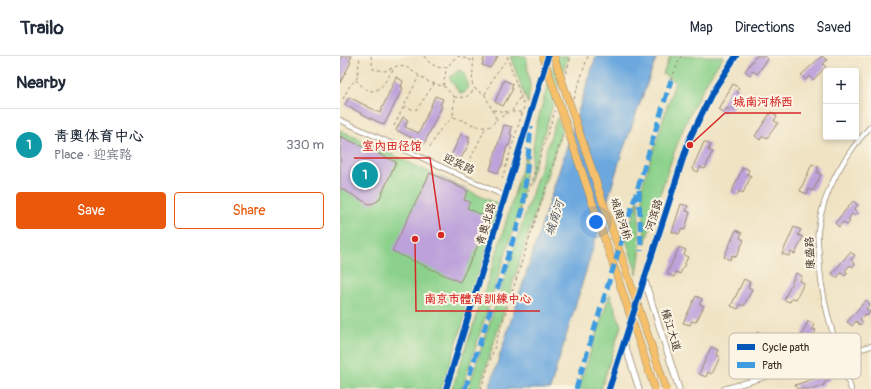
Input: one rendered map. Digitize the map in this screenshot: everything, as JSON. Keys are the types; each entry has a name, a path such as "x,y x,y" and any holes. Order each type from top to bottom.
{"highway":[{"name":"城南河桥","path":"541,56 555,91 654,389"},
{"name":"城南河桥","path":"554,56 666,389"},
{"path":"558,56 562,77"}],"street":[{"path":"541,56 545,65"},
{"name":"青奥北路","path":"446,389 548,56"},
{"name":"河滨路","path":"609,389 689,140 713,91 736,56"},
{"name":"迎宾路","path":"340,120 505,196"},
{"name":"康盛路","path":"833,333 822,294 818,230 827,193 842,164 860,138 871,126"},
{"name":"横江大道","path":"644,278 679,389"},
{"path":"624,341 639,389"},
{"path":"861,349 871,346"},
{"path":"724,389 758,379"},
{"name":"康盛路","path":"847,379 851,389"}],"path":[{"path":"343,99 349,87 356,80 359,72 360,56"},
{"path":"371,56 373,69 385,71 395,67 406,67 419,75 422,79 450,90 454,97 453,117 439,131 430,147"},
{"path":"424,56 434,67 448,66"},
{"path":"443,86 448,66 458,56 473,61"},
{"path":"474,56 472,83 474,88 485,95 496,120"},
{"path":"562,77 571,56"},
{"path":"573,102 588,56"},
{"path":"671,80 681,56"},
{"path":"502,179 523,112 524,104 508,57"},
{"path":"485,95 494,76 508,57"},
{"path":"356,80 368,92 373,92 379,88 395,67"},
{"path":"394,126 419,75"},
{"path":"404,106 414,110 417,109 435,84"},
{"path":"454,97 464,98 471,94 474,88"},
{"path":"512,112 521,95"},
{"path":"523,209 555,109"},
{"path":"492,110 523,112"},
{"path":"468,164 486,128 509,112"},
{"path":"453,117 462,119 482,129 486,128"},
{"path":"481,389 564,132"}],"green space":[{"path":"510,56 526,56 530,86 528,104"},
{"path":"556,56 568,56 528,186 536,127"},
{"path":"670,56 724,56 709,77 686,123 676,147 645,244 642,186 675,82 663,74"},
{"path":"459,70 464,73 469,87 464,93 460,93 450,80 450,77"},
{"path":"557,117 562,129 479,389 468,389"},
{"path":"340,130 499,205 500,208 442,389 340,389"},
{"path":"528,148 520,209 462,389 452,389 493,265"},
{"path":"638,200 640,254 637,274 626,239"},
{"path":"610,294 621,326 601,389 578,389"}],"water":[{"name":"城南河","path":"596,56 657,56 621,156 550,389 489,389"}],"building":[{"path":"342,56 352,56 349,61 351,62 340,83 340,61"},
{"path":"485,56 498,56 490,68 482,65"},
{"path":"756,56 764,56 768,59 757,74 753,71 750,75 745,71"},
{"path":"822,56 827,60 823,64 826,67 823,68 823,70 813,80 809,76 806,80 801,75"},
{"path":"396,77 403,81 401,87 403,88 384,125 345,105 349,97 380,113"},
{"path":"504,80 513,84 511,88 513,89 503,106 495,102"},
{"path":"733,84 739,88 737,92 740,95 731,111 727,108 724,113 718,109"},
{"path":"435,96 443,99 440,105 442,106 424,144 396,130 403,117 408,120 405,127 419,133"},
{"path":"771,112 777,116 774,121 778,123 767,138 763,136 760,140 755,136"},
{"path":"504,125 512,127 510,134 512,135 509,146 507,146 502,166 498,173 490,170"},
{"path":"461,134 470,137 468,141 470,142 460,160 451,156"},
{"path":"340,136 396,162 379,200 374,203 369,204 340,188"},
{"path":"704,142 710,145 708,150 712,152 705,169 700,167 698,172 692,169"},
{"path":"812,164 819,167 817,172 821,174 813,191 809,189 807,194 800,191"},
{"path":"743,167 749,170 747,174 751,176 743,193 739,191 737,196 731,193"},
{"path":"430,173 468,191 464,200 470,202 467,208 491,219 460,282 392,251"},
{"path":"853,201 858,205 854,209 858,213 855,216 852,214 848,220 850,222 847,225 843,222 839,227 835,223"},
{"path":"681,204 688,206 686,211 690,212 685,230 681,229 679,234 672,232"},
{"path":"794,227 801,230 798,235 803,237 795,254 791,252 789,256 782,254"},
{"path":"736,230 742,233 740,238 744,240 736,257 732,255 730,260 724,257"},
{"path":"679,247 686,250 684,255 688,257 680,274 676,272 674,277 667,274"},
{"path":"850,252 855,255 851,260 855,264 852,267 850,265 845,271 848,273 845,276 841,273 837,278 832,274"},
{"path":"796,273 802,276 800,281 804,283 796,299 792,298 790,302 784,300"},
{"path":"744,279 750,282 748,287 752,289 744,306 740,304 738,309 731,306"},
{"path":"696,296 702,299 700,304 704,306 696,322 692,321 690,325 683,323"},
{"path":"866,300 870,304 866,309 870,312 867,316 865,314 860,319 863,322 860,325 856,321 852,326 847,322"},
{"path":"808,321 814,324 812,329 816,330 815,333 803,333"},
{"path":"711,347 718,350 716,355 720,357 712,374 708,372 706,377 699,374"},
{"path":"813,379 830,380 824,383 824,385 814,389 797,389 795,385"}],"marked path":[{"path":"576,389 671,80"},
{"path":"465,389 523,209 531,126"},
{"path":"639,190 641,251"}],"cycle path":[{"path":"446,389 548,56"},
{"path":"609,389 689,140 713,91 736,56"}],"place":[{"name":"城南河桥西","path":"690,145"},
{"name":"青奥体育中心","path":"365,175"},
{"name":"室内田径馆","path":"441,235"},
{"name":"南京市體育訓練中心","path":"415,239"}]}
